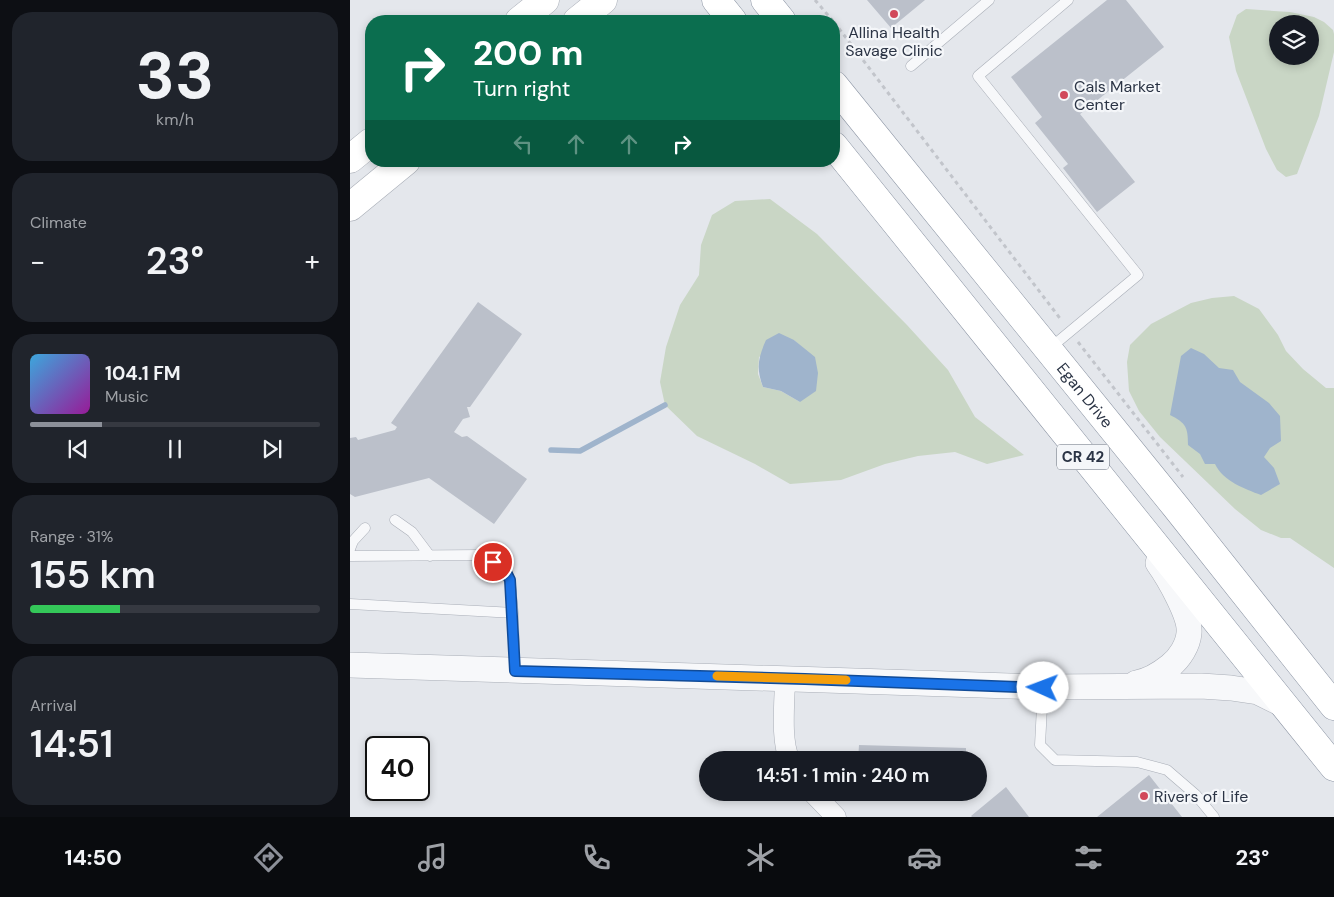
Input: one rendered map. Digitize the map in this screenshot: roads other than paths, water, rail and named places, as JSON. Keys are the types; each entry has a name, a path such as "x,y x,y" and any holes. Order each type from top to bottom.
{"main road":[{"path":"526,15 545,0"},
{"path":"584,15 603,0"},
{"path":"716,0 728,15"},
{"path":"765,0 777,15"},
{"name":"Egan Drive","path":"840,92 1334,706"},
{"path":"350,159 365,147"},
{"name":"CR 42","path":"840,153 1334,766"},
{"path":"350,207 399,167"}],"street":[{"path":"1116,498 1171,582 1183,608 1189,631 1185,646 1176,661 1162,673 1145,682 1121,687"},
{"path":"350,665 1043,688 1201,686 1258,692 1284,705"},
{"path":"786,678 784,730 787,751"},
{"path":"821,801 836,817"}],"lane":[{"path":"911,66 989,0"},
{"path":"1048,350 1138,275 978,76 1068,0"},
{"path":"395,520 412,532 430,556"},
{"path":"350,549 353,541 365,528"},
{"path":"350,556 482,555 504,568 510,580 515,671"},
{"path":"350,604 513,613"},
{"path":"1043,688 1040,746 1055,760 1137,762 1167,770 1196,795 1214,817"}],"water":[{"path":"779,333 794,340 815,357 818,373 816,391 800,402 781,391 763,387 759,374 759,363 763,346 766,340"},
{"path":"1191,348 1204,354 1219,368 1233,370 1240,382 1269,403 1280,416 1281,441 1270,448 1264,457 1274,468 1280,484 1261,495 1229,480 1215,464 1205,464 1200,454 1188,445 1187,430 1183,423 1170,415 1181,356"}],"waterway":[{"path":"551,450 580,451 665,405"}],"place":[{"name":"Allina Health Savage Clinic","path":"894,14"},
{"name":"Cals Market Center","path":"1064,95"},
{"name":"Rivers of Life","path":"1144,796"}]}
